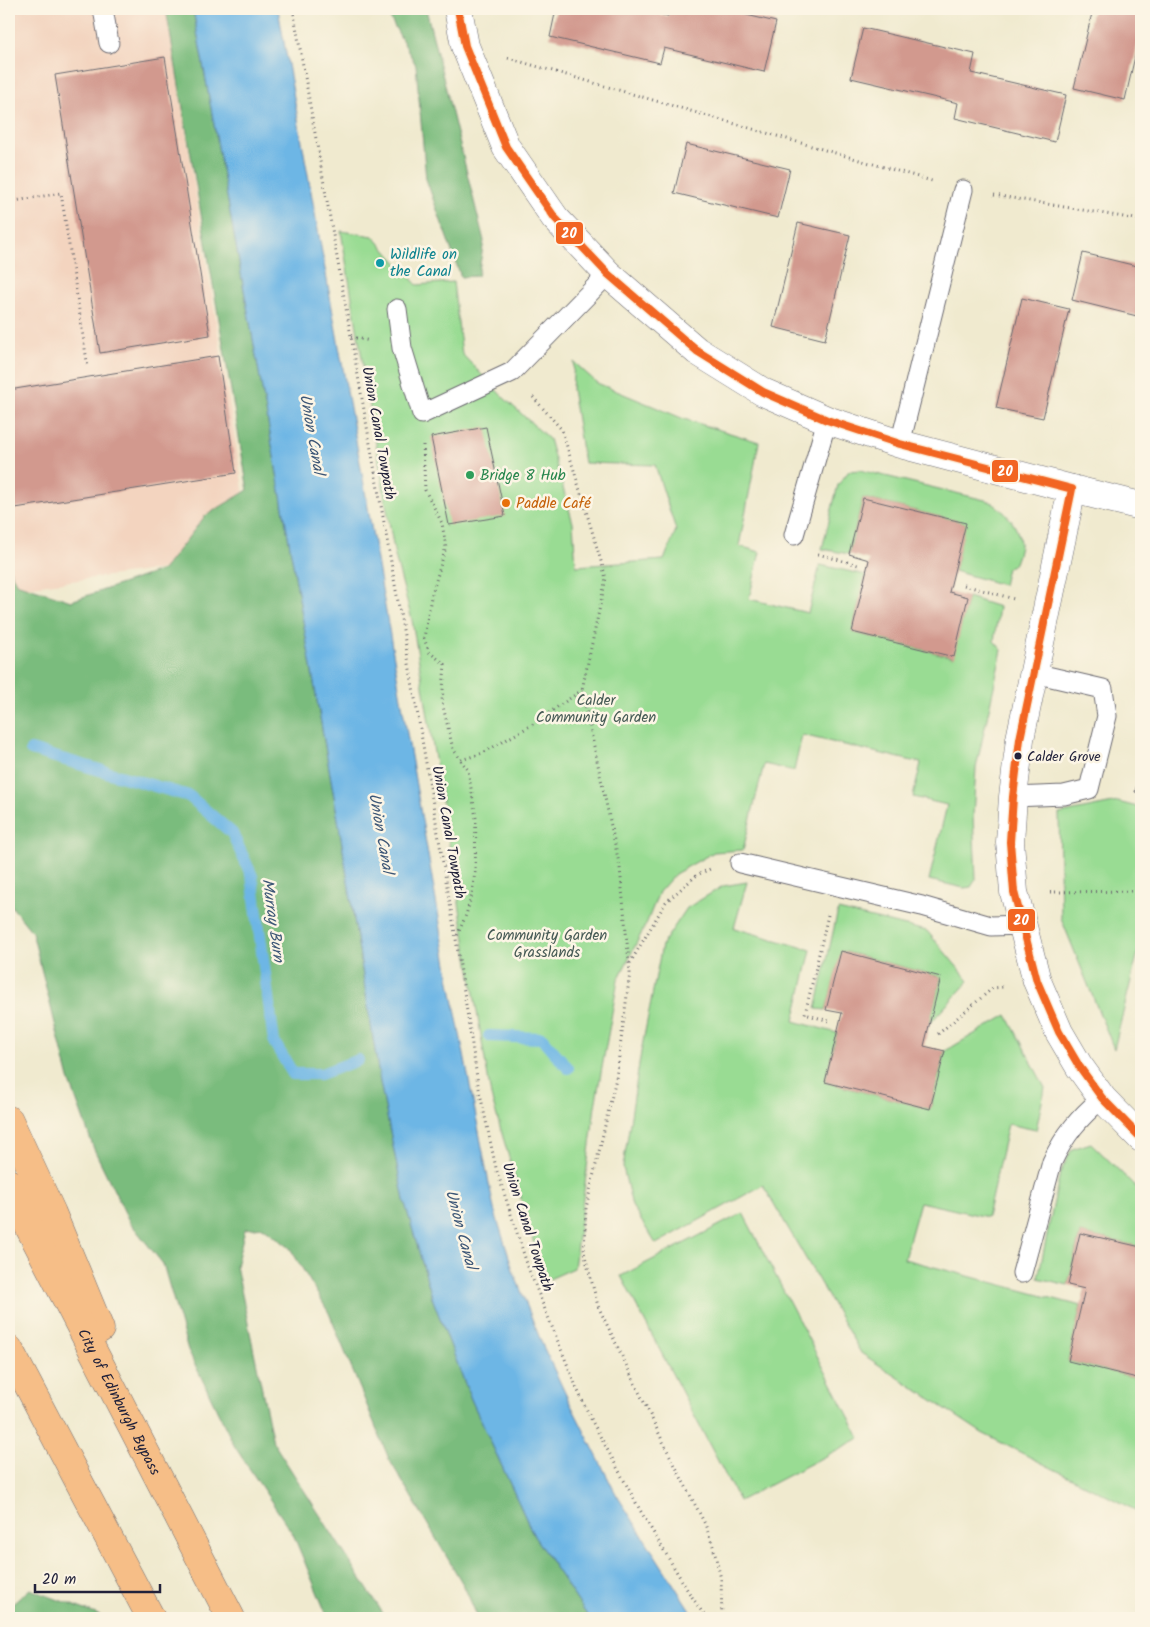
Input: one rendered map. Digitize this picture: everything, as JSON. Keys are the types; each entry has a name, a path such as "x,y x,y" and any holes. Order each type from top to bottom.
{"highway":[{"path":"9,1120 52,1213 176,1510"},
{"name":"City of Edinburgh Bypass","path":"9,1183 28,1226 231,1618"},
{"path":"9,1349 150,1618"}],"street":[{"path":"458,9 465,46 506,147 555,218 608,274 697,351 763,392 827,420 900,444 1141,506"},
{"path":"1072,489 1020,739 1010,842 1014,892 1038,981 1059,1032 1079,1066 1102,1098 1141,1138"}],"lane":[{"path":"103,9 108,44"},
{"path":"900,444 963,190"},
{"path":"397,308 402,348 422,414 512,372 608,274"},
{"path":"794,535 827,420"},
{"path":"1013,797 1064,795 1090,789 1107,716 1103,690 1034,673"},
{"path":"740,863 922,906 991,926 1024,925"},
{"path":"1022,1274 1050,1168 1060,1144 1072,1127 1102,1098"}],"path":[{"name":"Union Canal Towpath","path":"292,9 411,675 456,938 478,1084 496,1168 529,1270 565,1360 593,1423 653,1533 706,1618"},
{"path":"465,46 963,190 1141,220"},
{"path":"9,202 61,193 88,368"},
{"path":"512,372 562,430 606,578 582,690 620,868 630,973 616,1078 586,1208 584,1252 598,1306 664,1444 705,1524 715,1553 721,1579 722,1618"},
{"path":"422,414 425,490 442,522 446,547 431,597 424,638 429,652 445,664 442,702 453,749 468,770 476,818 475,872 466,915 456,938"},
{"path":"794,535 812,553 858,565"},
{"path":"964,585 1047,609"},
{"path":"461,760 483,753 530,726 582,690"},
{"path":"629,964 666,902 698,875 722,862 740,863"},
{"path":"829,1021 805,1014 835,885"},
{"path":"1014,892 1141,891"},
{"path":"938,1034 993,988 1038,981"}],"shaded area":[{"path":"9,9 166,9 254,557 9,589"}],"green space":[{"path":"166,9 193,9 339,825 380,1082 404,1200 433,1300 471,1399 534,1536 589,1618 478,1618 464,1586 389,1459 329,1313 290,1248 263,1227 245,1229 236,1266 273,1442 386,1618 328,1618 293,1534 235,1447 188,1350 163,1264 129,1221 94,1149 69,1079 32,932 9,903 9,568 16,583 71,601 163,570 205,516 248,490"},
{"path":"385,9 426,9 484,241 478,276 461,277 426,179 416,65"},
{"path":"341,231 373,236 417,285 453,282 462,354 503,397 549,439 573,523 576,566 664,560 676,530 655,465 584,463 572,389 574,362 597,383 684,419 759,442 739,546 760,552 749,599 808,613 820,565 866,575 852,632 953,657 968,597 999,607 994,641 1002,650 976,768 973,816 976,879 971,887 964,888 929,880 947,805 913,797 921,763 802,735 794,771 764,764 743,850 714,852 675,874 659,892 647,922 618,980 595,1106 574,1268 545,1281 491,1096 412,620 395,556"},
{"path":"860,470 989,501 1000,509 1014,524 1020,544 1015,563 1007,568 1003,585 954,571 965,523 863,498 849,554 822,549 838,485 849,471"},
{"path":"1118,802 1141,808 1141,940 1114,1049 1061,918 1059,814"},
{"path":"747,882 734,928 811,950 794,1021 837,1033 825,1082 930,1109 945,1051 1007,1015 1045,1088 1036,1130 1008,1124 987,1217 920,1202 904,1259 1081,1306 1068,1361 1141,1379 1141,1513 982,1433 861,1353 763,1185 656,1244 632,1206 623,1167 641,1052 662,945 687,908 723,886"},
{"path":"838,910 927,931 969,981 929,1024 941,977 842,951 826,1010 816,1009"},
{"path":"1091,1143 1141,1192 1141,1247 1080,1233 1068,1285 1038,1278 1060,1173 1072,1149"},
{"path":"743,1213 860,1438 739,1501 621,1276"},
{"path":"30,1589 102,1618 9,1618 9,1607"}],"water":[{"name":"Union Canal","path":"193,9 278,9 364,485 452,993 494,1209 514,1273 542,1344 568,1399 616,1494 695,1618 589,1618 534,1536 471,1399 433,1300 404,1200 380,1082 339,825"}],"building":[{"path":"556,9 637,9 668,16 669,9 721,9 776,22 764,72 664,48 660,63 550,37"},
{"path":"1093,9 1141,9 1141,30 1125,100 1074,88"},
{"path":"863,28 975,54 971,73 1066,95 1055,142 955,118 958,103 851,78"},
{"path":"165,57 210,335 100,353 55,75"},
{"path":"686,144 790,169 778,218 674,193"},
{"path":"798,223 850,235 825,340 773,327"},
{"path":"1083,253 1141,267 1141,317 1072,300"},
{"path":"1022,298 1069,309 1043,418 996,408"},
{"path":"218,356 236,473 9,509 9,390"},
{"path":"486,427 505,516 449,525 431,437"},
{"path":"863,498 966,523 949,592 968,597 954,657 852,632 869,560 849,554"},
{"path":"1141,768 1141,793 1135,792"},
{"path":"841,951 941,977 924,1046 945,1051 930,1109 825,1082 842,1013 826,1010"},
{"path":"1080,1233 1141,1247 1141,1379 1068,1361 1085,1289 1068,1285"}],"waterway":[{"name":"Murray Burn","path":"31,750 189,796 232,833 252,876 274,1042 293,1074 321,1074 358,1060"},
{"name":"Murray Burn","path":"489,1036 542,1038 568,1068"}],"transit line":[{"name":"20","path":"458,9 465,46 506,147 555,218 608,274 697,351 763,392 827,420 900,444 1072,489 1020,739 1010,842 1014,892 1037,981 1059,1032 1079,1066 1102,1098 1141,1138"}],"place":[{"name":"Wildlife on the Canal","path":"380,263"},
{"name":"Bridge 8 Hub","path":"470,475"},
{"name":"Paddle Café","path":"506,503"},
{"name":"Calder Grove","path":"1018,756"}],"park label":[{"name":"Calder Community Garden","path":"596,708"},
{"name":"Community Garden Grasslands","path":"547,944"}]}
